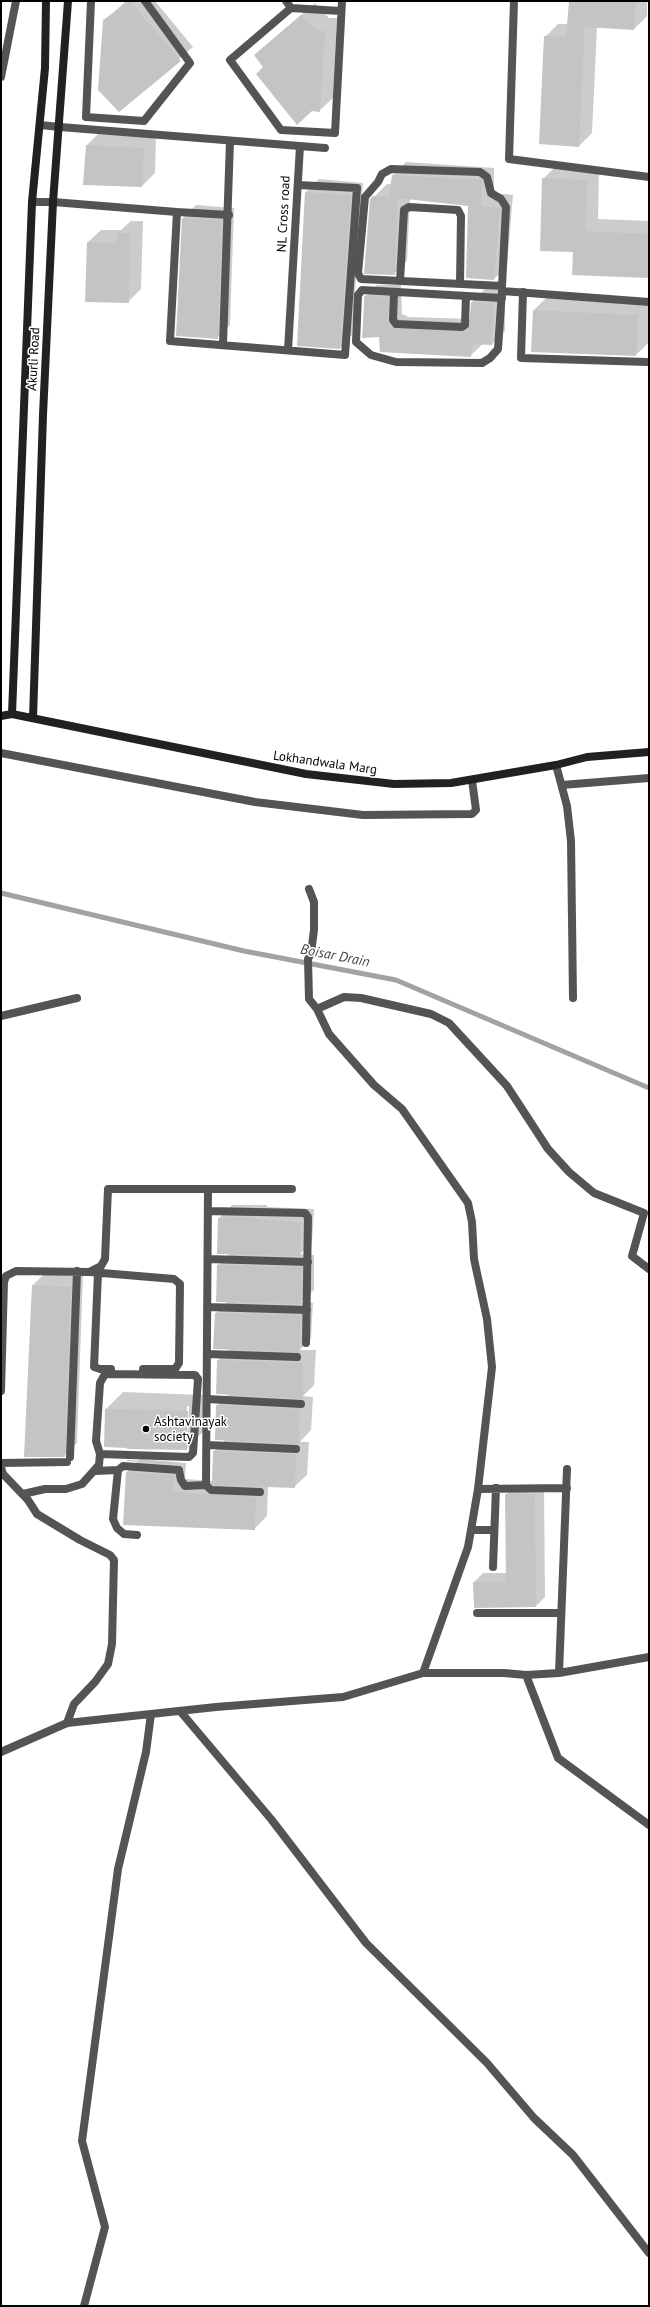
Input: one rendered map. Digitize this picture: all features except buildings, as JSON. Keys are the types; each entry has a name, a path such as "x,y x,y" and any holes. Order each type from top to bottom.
{"street":[{"path":"1,77 16,1"},
{"name":"Akurli Road","path":"12,714 32,202 45,68 46,1"},
{"name":"Akurli Road","path":"33,718 43,415 53,202 60,127 68,1"},
{"path":"91,1 86,117 144,121 190,63 145,1"},
{"path":"286,1 291,8"},
{"path":"341,11 291,8 230,60 281,130 335,133 342,1"},
{"path":"514,1 509,159 649,177"},
{"path":"40,125 325,148"},
{"path":"223,344 229,215 230,140"},
{"name":"NL Cross road","path":"288,350 300,146"},
{"path":"502,292 460,284 361,279 358,273 365,197 382,174 391,169 480,172 487,177 491,193 501,199 506,207 502,292 498,349 490,358 482,363 396,362 371,355 356,342 358,295 362,290 466,296 502,292 523,292 649,302"},
{"path":"177,212 170,341 223,344 345,355 357,188 298,185"},
{"path":"32,202 53,202 229,215"},
{"path":"400,281 404,210 409,207 458,210 461,216 460,284"},
{"path":"394,292 393,320 396,324 462,327 465,325 466,296"},
{"path":"523,292 521,358 647,362"},
{"name":"Lokhandwala Marg","path":"1,716 12,714 337,779 394,784 451,783 556,765 588,757 649,752"},
{"path":"1,753 255,802 363,815 472,814 476,810 472,780"},
{"path":"556,765 567,806 571,841 573,998"},
{"path":"562,785 649,778"},
{"path":"309,889 314,902 314,930 311,953 308,959 309,999 317,1009 329,1034 374,1085 402,1109 468,1203 472,1222 474,1259 487,1319 492,1367 478,1489 468,1547 423,1673"},
{"path":"317,1009 344,997 361,998 431,1014 449,1023 508,1086 548,1149 569,1172 594,1193 644,1213 632,1256 649,1269"},
{"path":"1,1016 77,998"},
{"path":"89,1272 101,1266 105,1259 108,1189 292,1189"},
{"path":"206,1486 208,1189"},
{"path":"208,1211 305,1213 308,1217 306,1343"},
{"path":"208,1259 308,1262"},
{"path":"1,1391 2,1291 6,1276 16,1270 77,1271 174,1280 180,1284 179,1363 175,1368 100,1369 94,1367 98,1273"},
{"path":"1,1463 69,1460 77,1271"},
{"path":"207,1306 307,1310"},
{"path":"207,1354 297,1357"},
{"path":"23,1494 45,1489 66,1489 82,1484 95,1471 99,1465 100,1454 96,1440 96,1433 100,1383 105,1374 195,1375 198,1379 193,1453 189,1457 100,1454"},
{"path":"207,1399 301,1404"},
{"path":"207,1445 296,1450"},
{"path":"95,1471 118,1470 123,1466 179,1470 181,1480 185,1486 206,1486 211,1490 260,1492"},
{"path":"1,1468 3,1474 23,1494 37,1514 80,1540 110,1554 114,1560 112,1644 108,1664 95,1682 74,1704 67,1724"},
{"path":"559,1673 567,1469"},
{"path":"118,1470 113,1519 117,1528 124,1534 137,1535"},
{"path":"493,1567 496,1488"},
{"path":"478,1489 567,1488"},
{"path":"471,1530 494,1530"},
{"path":"477,1613 562,1613"},
{"path":"1,1752 67,1724 180,1711 343,1697 423,1673 504,1673 526,1675 559,1673 649,1656"},
{"path":"526,1675 558,1758 649,1825"},
{"path":"180,1711 271,1819 366,1943 487,2064 534,2118 573,2155 649,2253"},
{"path":"84,2306 105,2227 82,2141 118,1869 146,1752 151,1714"}],"waterway":[{"name":"Boisar Drain","path":"1,893 244,951 396,980 649,1088"}],"place":[{"name":"Ashtavinayak society","path":"146,1429"}]}
